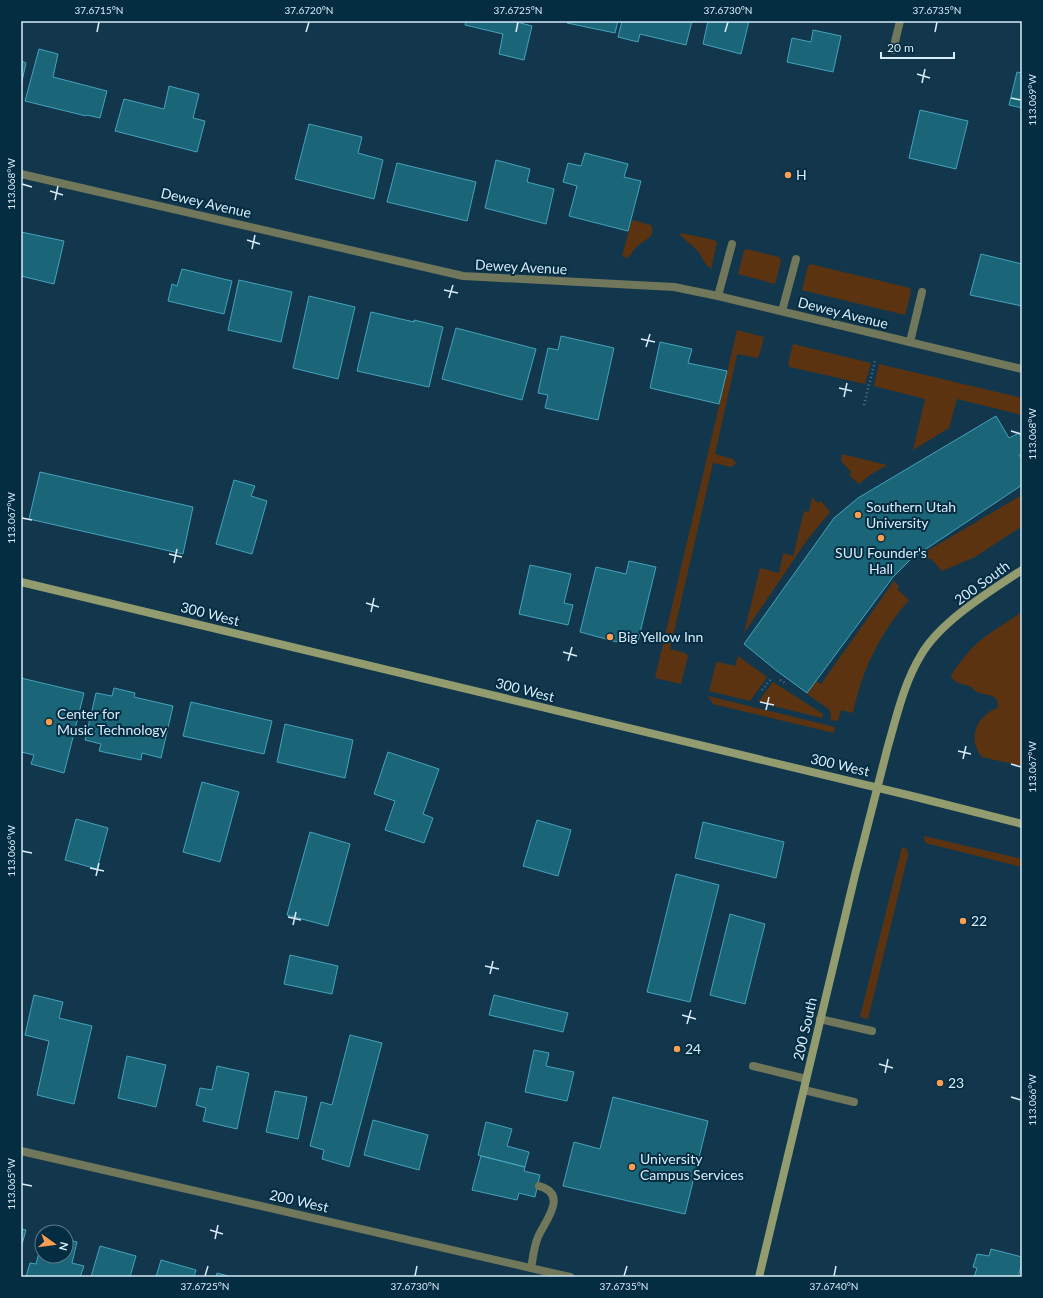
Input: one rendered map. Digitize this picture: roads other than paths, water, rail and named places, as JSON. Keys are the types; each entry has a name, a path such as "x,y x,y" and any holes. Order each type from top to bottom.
{"street":[{"path":"893,50 900,21"},
{"name":"Dewey Avenue","path":"21,174 463,276 674,287 782,311 1022,369"},
{"path":"718,296 732,244"},
{"path":"782,311 796,259"},
{"path":"910,342 922,292"},
{"name":"200 South","path":"759,1277 820,1019 877,788 900,702 922,653 937,634 956,617 989,592 1022,570"},
{"name":"300 West","path":"21,582 1022,824"},
{"path":"820,1019 872,1032"},
{"path":"753,1066 806,1079"},
{"path":"804,1090 854,1102"},
{"name":"200 West","path":"21,1150 570,1277"},
{"path":"531,1268 537,1239 551,1213 553,1205 552,1193 549,1190 539,1186"}],"place":[{"name":"H","path":"788,175"},
{"name":"Southern Utah University","path":"858,515"},
{"name":"SUU Founder's Hall","path":"881,538"},
{"name":"Big Yellow Inn","path":"610,637"},
{"name":"Center for Music Technology","path":"49,722"},
{"name":"22","path":"963,921"},
{"name":"24","path":"677,1049"},
{"name":"23","path":"940,1083"},
{"name":"University Campus Services","path":"632,1167"}]}
